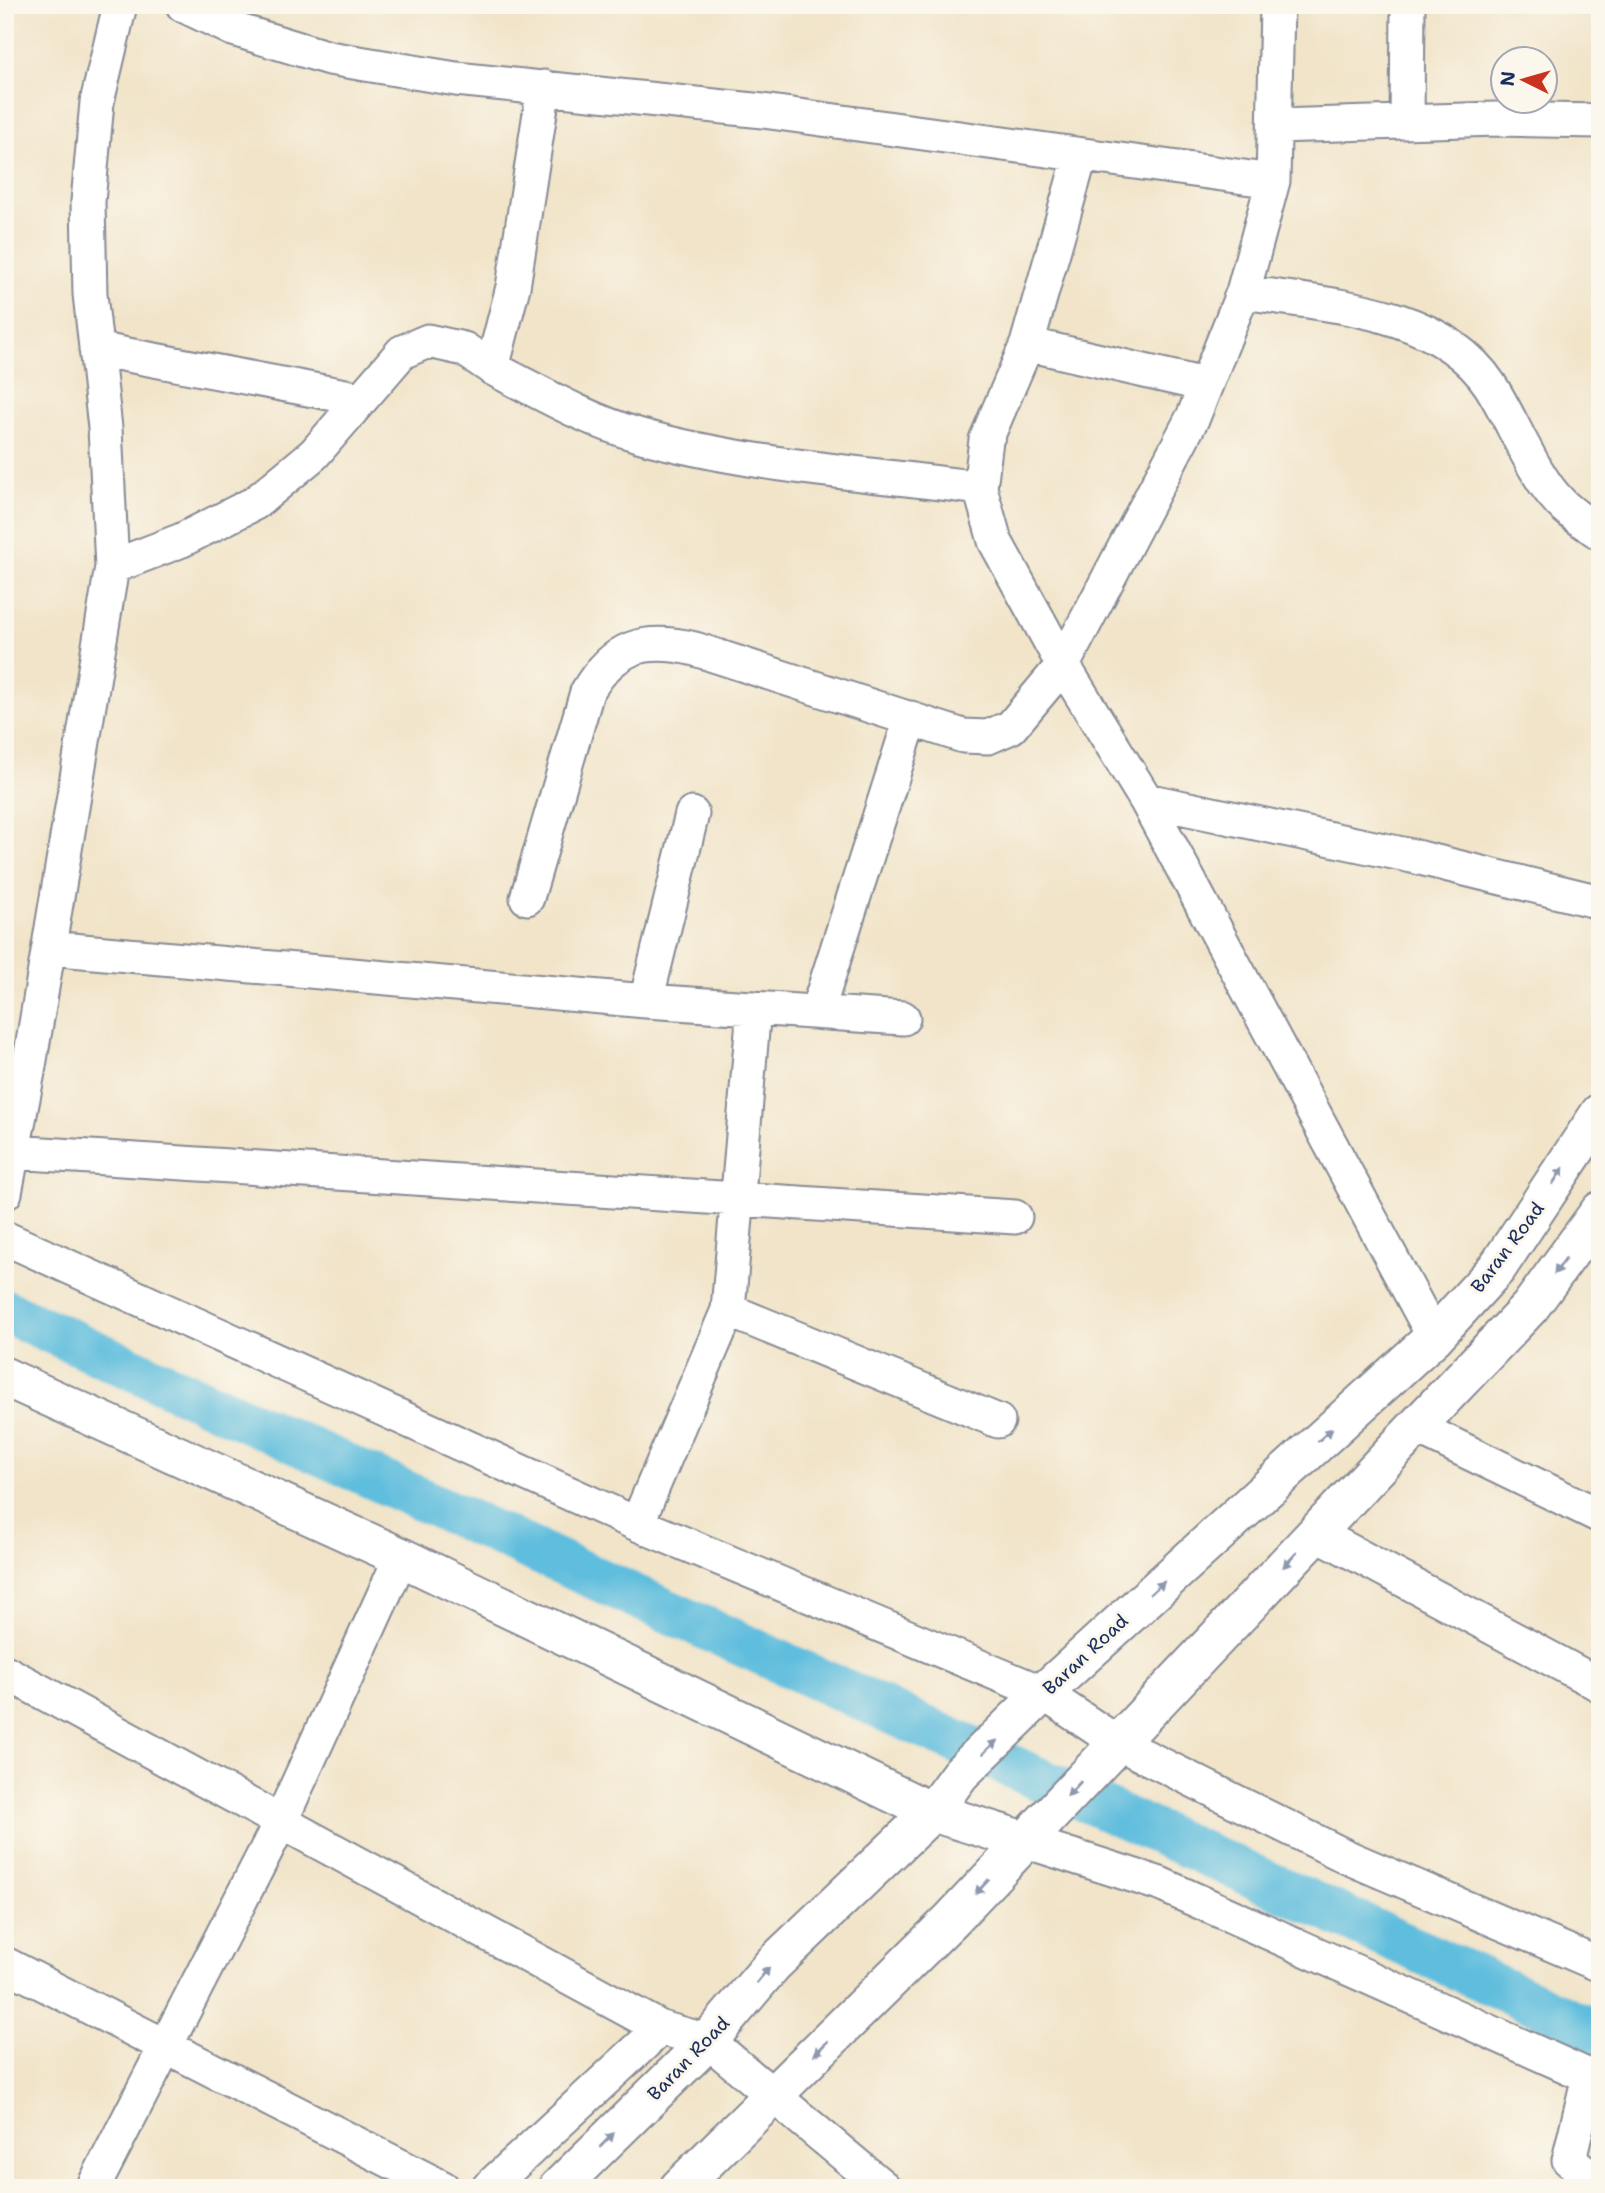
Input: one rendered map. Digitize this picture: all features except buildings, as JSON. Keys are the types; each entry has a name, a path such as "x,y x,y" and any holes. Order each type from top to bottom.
{"main road":[{"name":"Baran Road","path":"558,2188 708,2040 772,1964 932,1812 960,1774 1434,1337 1497,1268 1600,1113"},
{"path":"679,2188 951,1920 1530,1307 1600,1211"},
{"path":"5,1377 401,1557 932,1812 1035,1830"}],"street":[{"path":"5,1193 13,1152 17,1067 49,948 112,567 105,428 90,293 88,202 97,102 120,5"},
{"path":"183,5 233,29 329,58 456,79 544,86 776,113 1080,157 1273,181"},
{"path":"527,898 587,692 600,670 617,655 638,646 664,642 963,736 988,737 1012,727 1063,664 1194,415 1243,292 1273,181 1277,126 1277,5"},
{"path":"1407,122 1408,5"},
{"path":"492,369 513,287 544,86"},
{"path":"1277,126 1600,121"},
{"path":"1080,157 1027,344 986,440 980,488 995,541 1063,664 1146,800 1434,1337"},
{"path":"1243,292 1365,312 1411,326 1461,351 1489,383 1557,500 1600,533"},
{"path":"112,567 182,540 255,503 314,454 402,352 428,341 464,349 492,369 572,408 649,437 716,454 980,488"},
{"path":"1027,344 1205,385"},
{"path":"96,349 361,399"},
{"path":"817,1012 911,719"},
{"path":"1146,800 1412,856 1600,901"},
{"path":"646,1000 692,814"},
{"path":"49,948 646,1000 902,1018"},
{"path":"637,1524 728,1310 754,1008"},
{"path":"13,1152 1015,1217"},
{"path":"5,1238 1031,1706 1111,1751 1347,1857 1600,1965"},
{"path":"728,1310 998,1421"},
{"path":"1416,1427 1600,1516"},
{"path":"1316,1532 1600,1685"},
{"path":"93,2188 280,1822 401,1557"},
{"path":"5,1672 661,2028 708,2040 771,2096 884,2188"},
{"path":"1035,1830 1594,2078 1569,2160 1600,2183"},
{"path":"5,1964 167,2044 443,2188"},
{"path":"488,2188 661,2028"}],"waterway":[{"path":"5,1311 1600,2033"}]}
